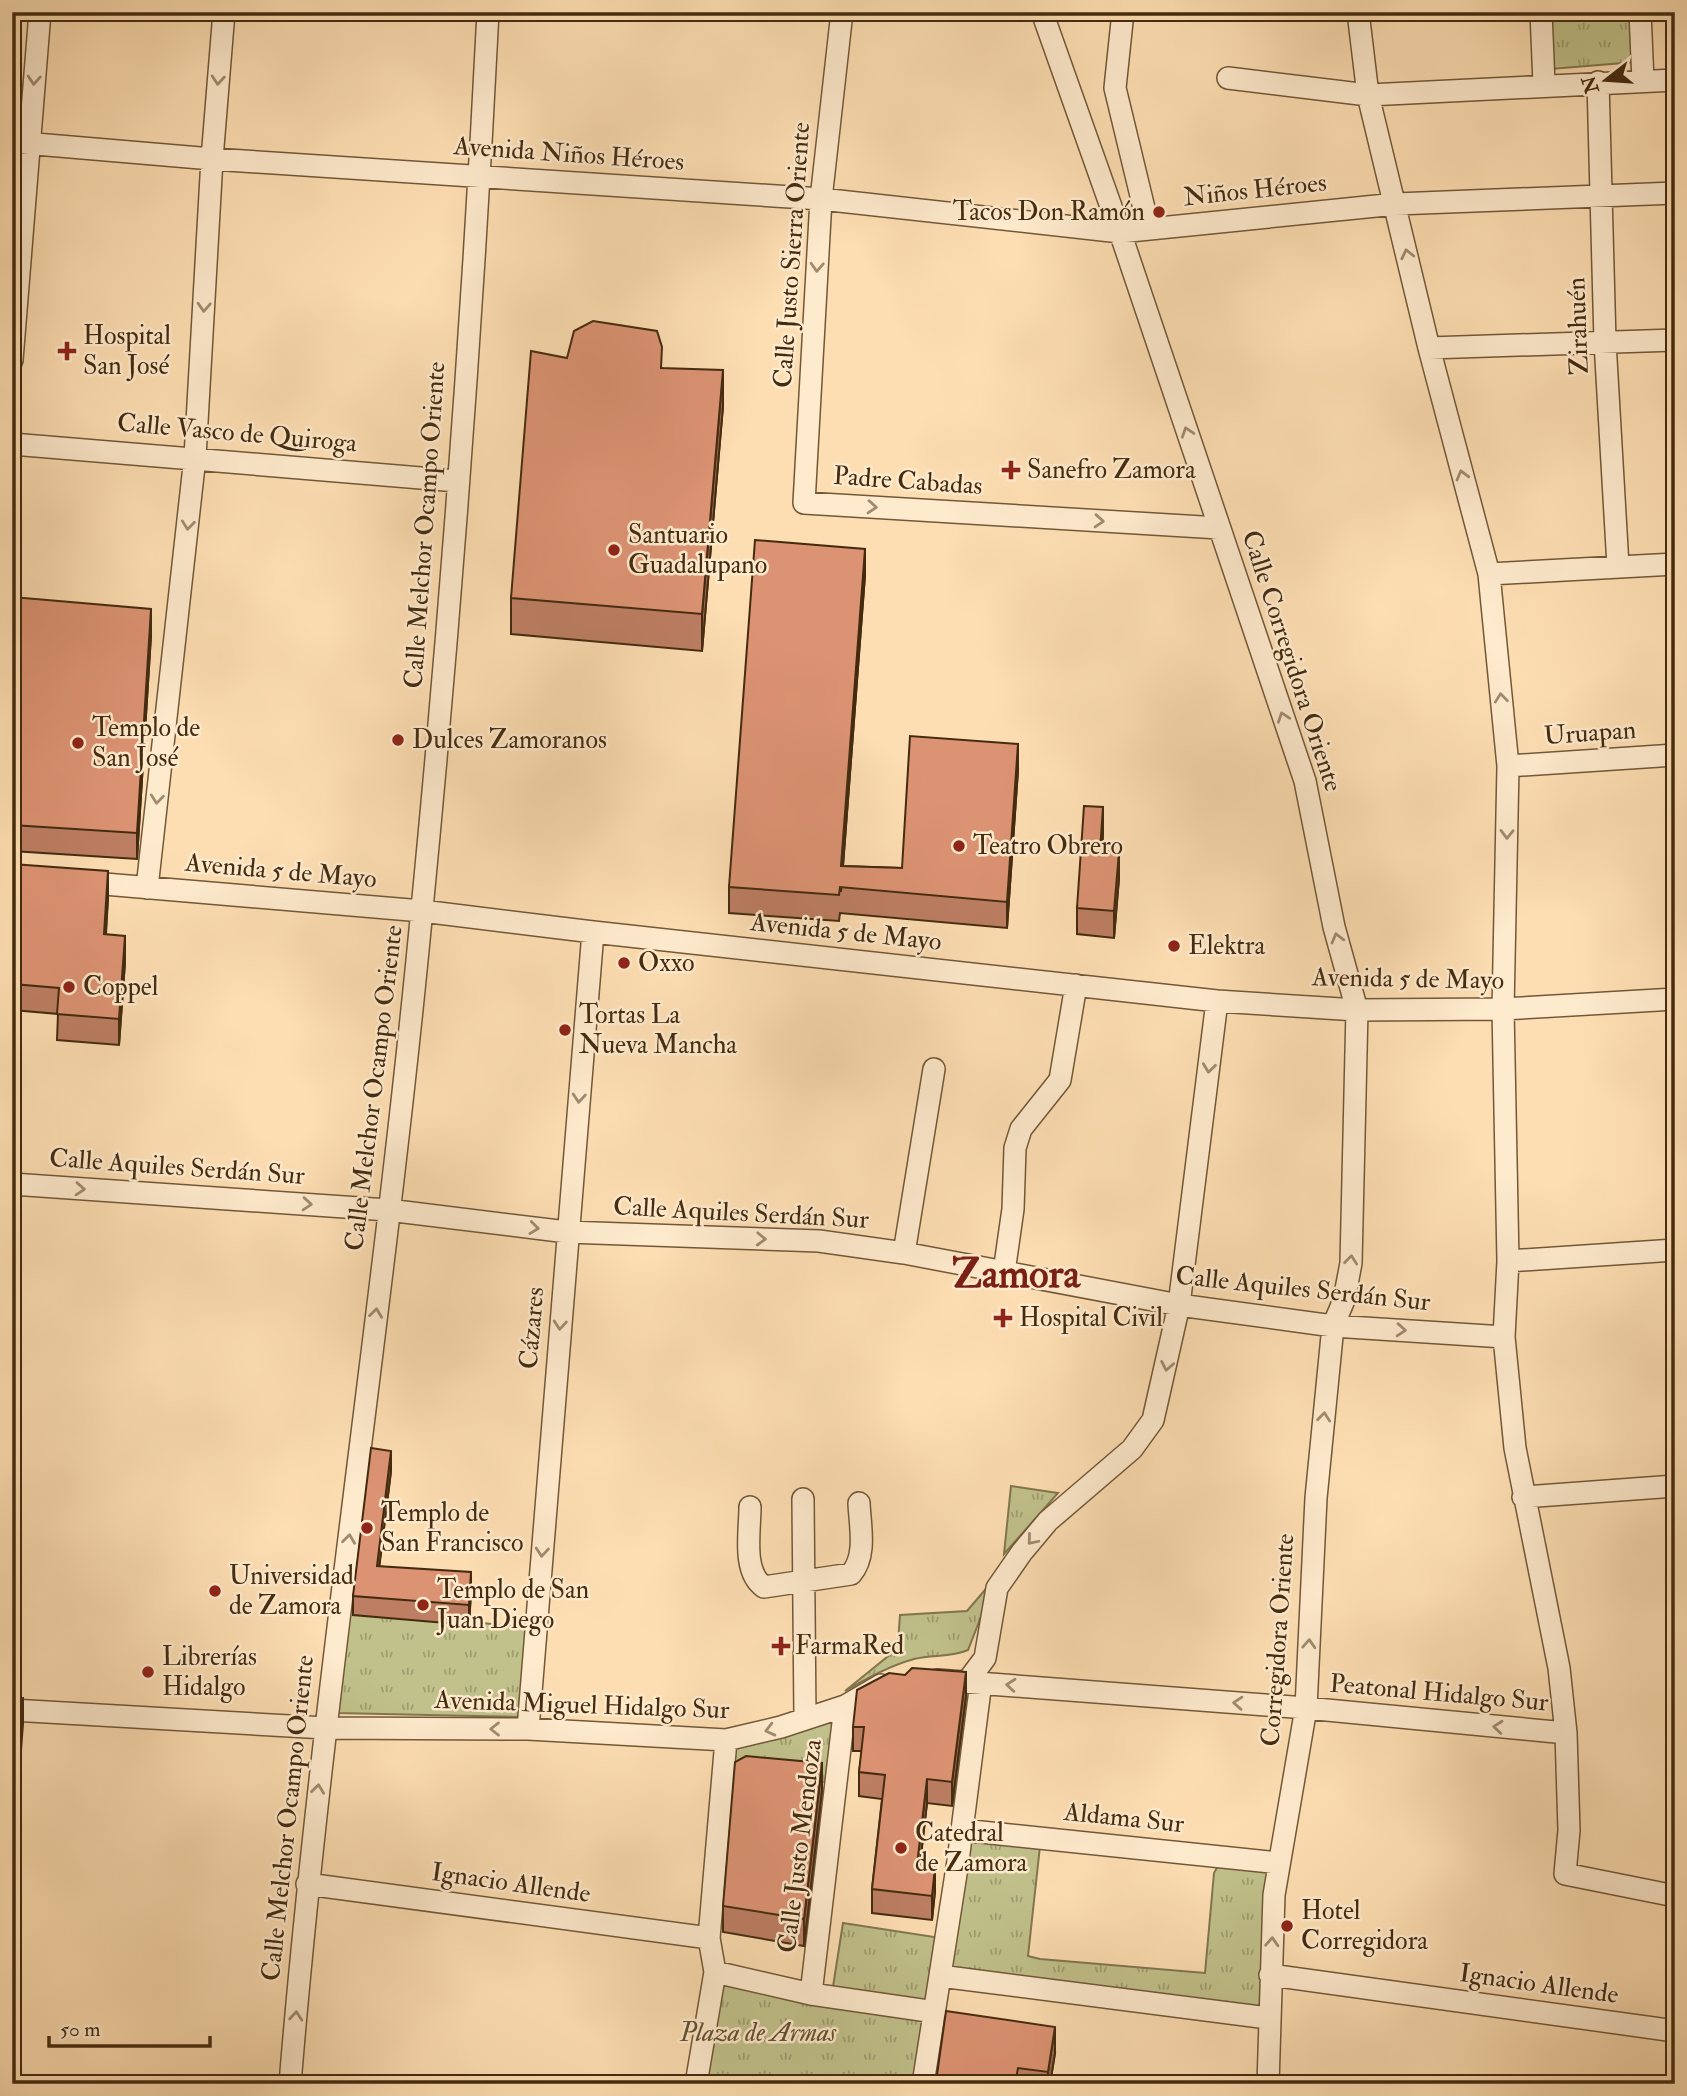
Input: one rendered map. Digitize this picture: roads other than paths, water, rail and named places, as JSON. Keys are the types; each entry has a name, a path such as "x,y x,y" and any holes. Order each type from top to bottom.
{"street":[{"path":"12,360 21,143 40,12"},
{"path":"147,888 195,457 212,159 224,12"},
{"name":"Calle Melchor Ocampo Oriente","path":"290,2084 307,1884 422,911 480,176 488,12"},
{"name":"Calle Justo Sierra Oriente","path":"804,503 821,199 842,12"},
{"name":"Calle Corregidora Oriente","path":"1042,12 1120,232 1305,781 1334,927 1357,1010 1351,1263 1344,1300 1333,1326"},
{"path":"1123,12 1115,88 1149,229"},
{"path":"1358,12 1368,95 1429,348 1489,574 1508,766 1503,1009 1508,1261 1504,1337 1523,1497 1548,1609 1566,1733 1569,1830 1565,1874 1675,1896"},
{"path":"1541,12 1544,84"},
{"path":"1640,12 1643,81"},
{"path":"1228,78 1368,95 1544,84 1675,80"},
{"name":"Zirahuén","path":"1598,82 1605,342 1618,566"},
{"name":"Avenida Niños Héroes","path":"21,143 212,159 821,199 1120,232"},
{"name":"Niños Héroes","path":"1120,232 1396,204 1675,193"},
{"path":"1429,348 1675,340"},
{"name":"Calle Vasco de Quiroga","path":"12,444 195,457 457,481"},
{"name":"Padre Cabadas","path":"804,503 1219,528"},
{"path":"1489,574 1675,564"},
{"name":"Uruapan","path":"1508,766 1675,755"},
{"name":"Avenida 5 de Mayo","path":"66,880 422,911 1217,1000 1357,1010 1503,1009 1675,999"},
{"name":"Cázares","path":"528,1729 593,932"},
{"path":"1004,1272 1013,1209 1015,1148 1021,1129 1060,1080 1076,985"},
{"path":"923,2084 962,1830 974,1682 985,1658 998,1588 1022,1552 1048,1521 1132,1448 1153,1420 1179,1305 1217,1000"},
{"path":"904,1253 934,1069"},
{"name":"Calle Aquiles Serdán Sur","path":"12,1184 388,1210 568,1232 819,1241 904,1253 1179,1305 1333,1326 1504,1337"},
{"path":"1508,1261 1675,1250"},
{"name":"Corregidora Oriente","path":"1268,2084 1274,1895 1306,1708 1316,1497 1333,1326"},
{"path":"1523,1497 1675,1486"},
{"path":"803,1499 805,1719"},
{"path":"750,1507 751,1568 754,1581 764,1587 804,1584 850,1574 858,1566 861,1552 859,1503"},
{"name":"Avenida Miguel Hidalgo Sur","path":"12,1710 325,1728 528,1729 726,1740 845,1706 872,1689 906,1680 974,1682 1306,1708"},
{"name":"Calle Justo Mendoza","path":"811,1994 845,1706"},
{"name":"Peatonal Hidalgo Sur","path":"1306,1708 1566,1733"},
{"path":"696,2084 715,1972 709,1938 726,1740"},
{"name":"Aldama Sur","path":"962,1830 1279,1863"},
{"name":"Ignacio Allende","path":"307,1884 709,1938"},
{"path":"715,1972 811,1994 935,2012"},
{"name":"Ignacio Allende","path":"1270,1975 1675,2031"},
{"path":"940,1976 1269,2018"}],"place":[{"name":"Tacos Don Ramón","path":"1159,212"},
{"name":"Hospital San José","path":"67,351"},
{"name":"Sanefro Zamora","path":"1011,470"},
{"name":"Santuario Guadalupano","path":"614,550"},
{"name":"Dulces Zamoranos","path":"398,740"},
{"name":"Templo de San José","path":"78,743"},
{"name":"Teatro Obrero","path":"959,846"},
{"name":"Elektra","path":"1174,946"},
{"name":"Oxxo","path":"624,963"},
{"name":"Coppel","path":"69,987"},
{"name":"Tortas La Nueva Mancha","path":"565,1030"},
{"name":"Hospital Civil","path":"1003,1318"},
{"name":"Templo de San Francisco","path":"367,1528"},
{"name":"Universidad de Zamora","path":"215,1591"},
{"name":"Templo de San Juan Diego","path":"423,1605"},
{"name":"FarmaRed","path":"781,1646"},
{"name":"Librerías Hidalgo","path":"148,1672"},
{"name":"Catedral de Zamora","path":"901,1848"},
{"name":"Hotel Corregidora","path":"1287,1926"}],"district":[{"name":"Zamora","path":"1016,1274"}],"park label":[{"name":"Plaza de Armas","path":"758,2033"}]}
